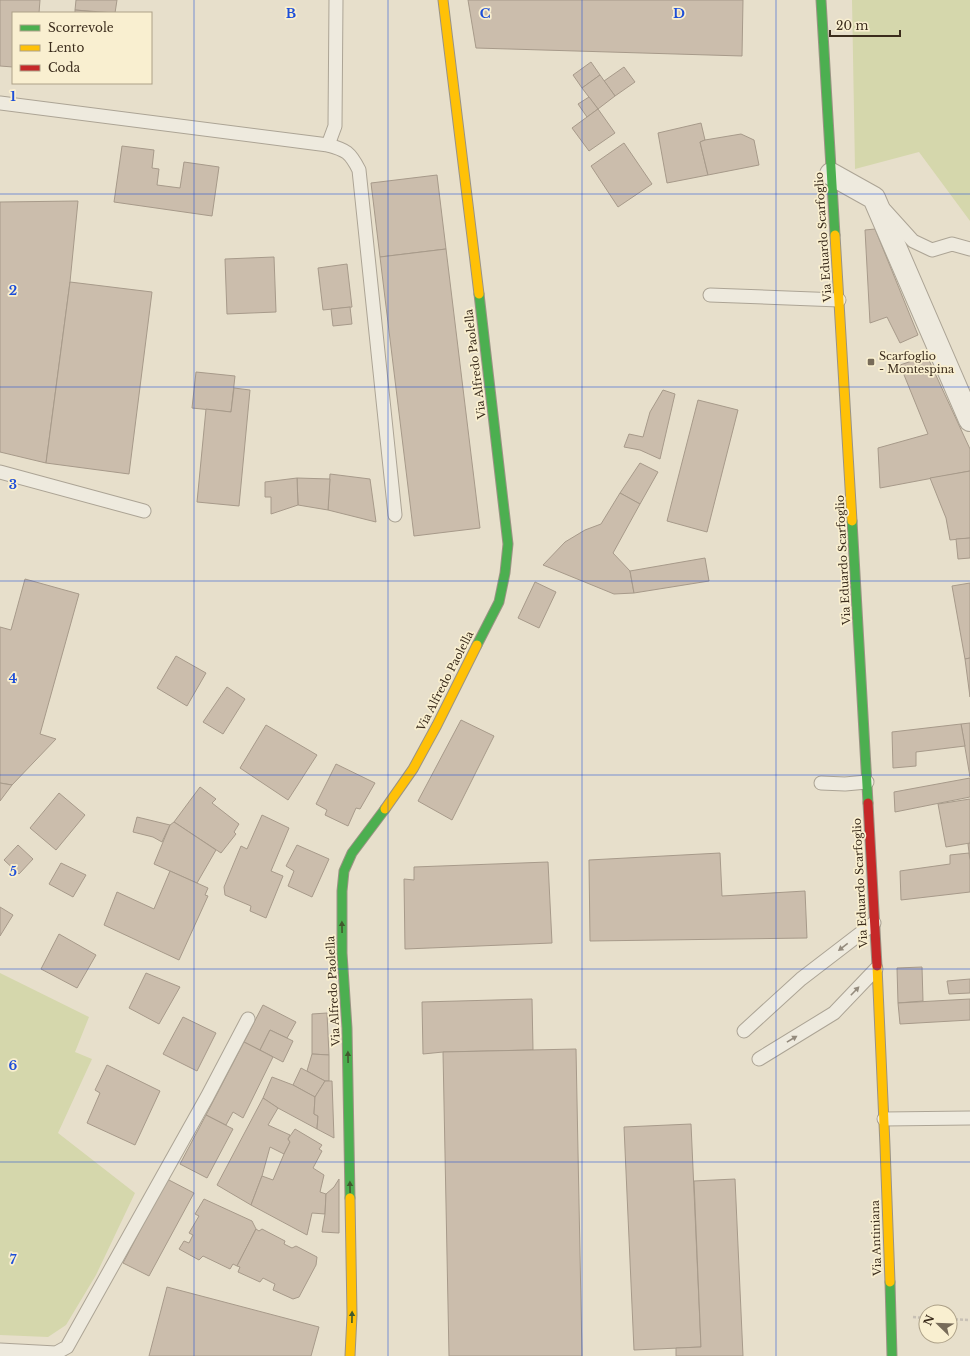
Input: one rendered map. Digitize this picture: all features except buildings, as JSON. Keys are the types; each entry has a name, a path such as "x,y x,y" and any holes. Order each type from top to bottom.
{"street":[{"name":"Via Alfredo Paolella","path":"350,1356 352,1315 350,1172 347,1028 342,953 342,891 344,871 352,853 384,811 413,769 437,725 498,602 506,573 508,544 506,514 443,0"},
{"name":"Via Eduardo Scarfoglio","path":"821,0 854,543 884,1119"},
{"path":"831,174 874,198 970,420"},
{"name":"Via Antiniana","path":"884,1119 892,1356"}],"lane":[{"path":"328,145 335,126 336,0"},
{"path":"0,102 328,145 344,150 353,158 360,170 395,515"},
{"path":"874,198 913,241 932,250 952,244 970,249"},
{"path":"710,295 839,300"},
{"path":"0,472 144,511"},
{"path":"821,783 845,784 867,782"},
{"path":"744,1031 801,979 874,923"},
{"path":"759,1059 834,1013 876,969"},
{"path":"0,1350 56,1353 67,1347 204,1103 248,1019"},
{"path":"884,1119 970,1118"}],"path":[{"path":"958,1319 970,1320"}],"green space":[{"path":"852,0 970,0 970,221 919,152 855,169"},
{"path":"0,973 89,1017 75,1052 92,1059 58,1133 135,1193 96,1275 66,1325 48,1337 0,1335"}],"traffic: fast":[{"path":"821,0 835,235"},
{"path":"477,645 499,602 505,573 508,544 479,294"},
{"path":"852,521 868,803"},
{"path":"350,1198 347,1028 342,953 342,891 344,871 352,853 385,809"},
{"path":"890,1282 892,1356"}],"traffic: slow":[{"path":"443,0 479,294"},
{"path":"835,235 852,521"},
{"path":"385,809 413,769 477,645"},
{"path":"877,966 890,1282"},
{"path":"350,1198 352,1315 350,1356"}],"traffic: jam":[{"path":"868,803 877,966"}],"place":[{"name":"Scarfoglio - Montespina","path":"871,362"}]}
